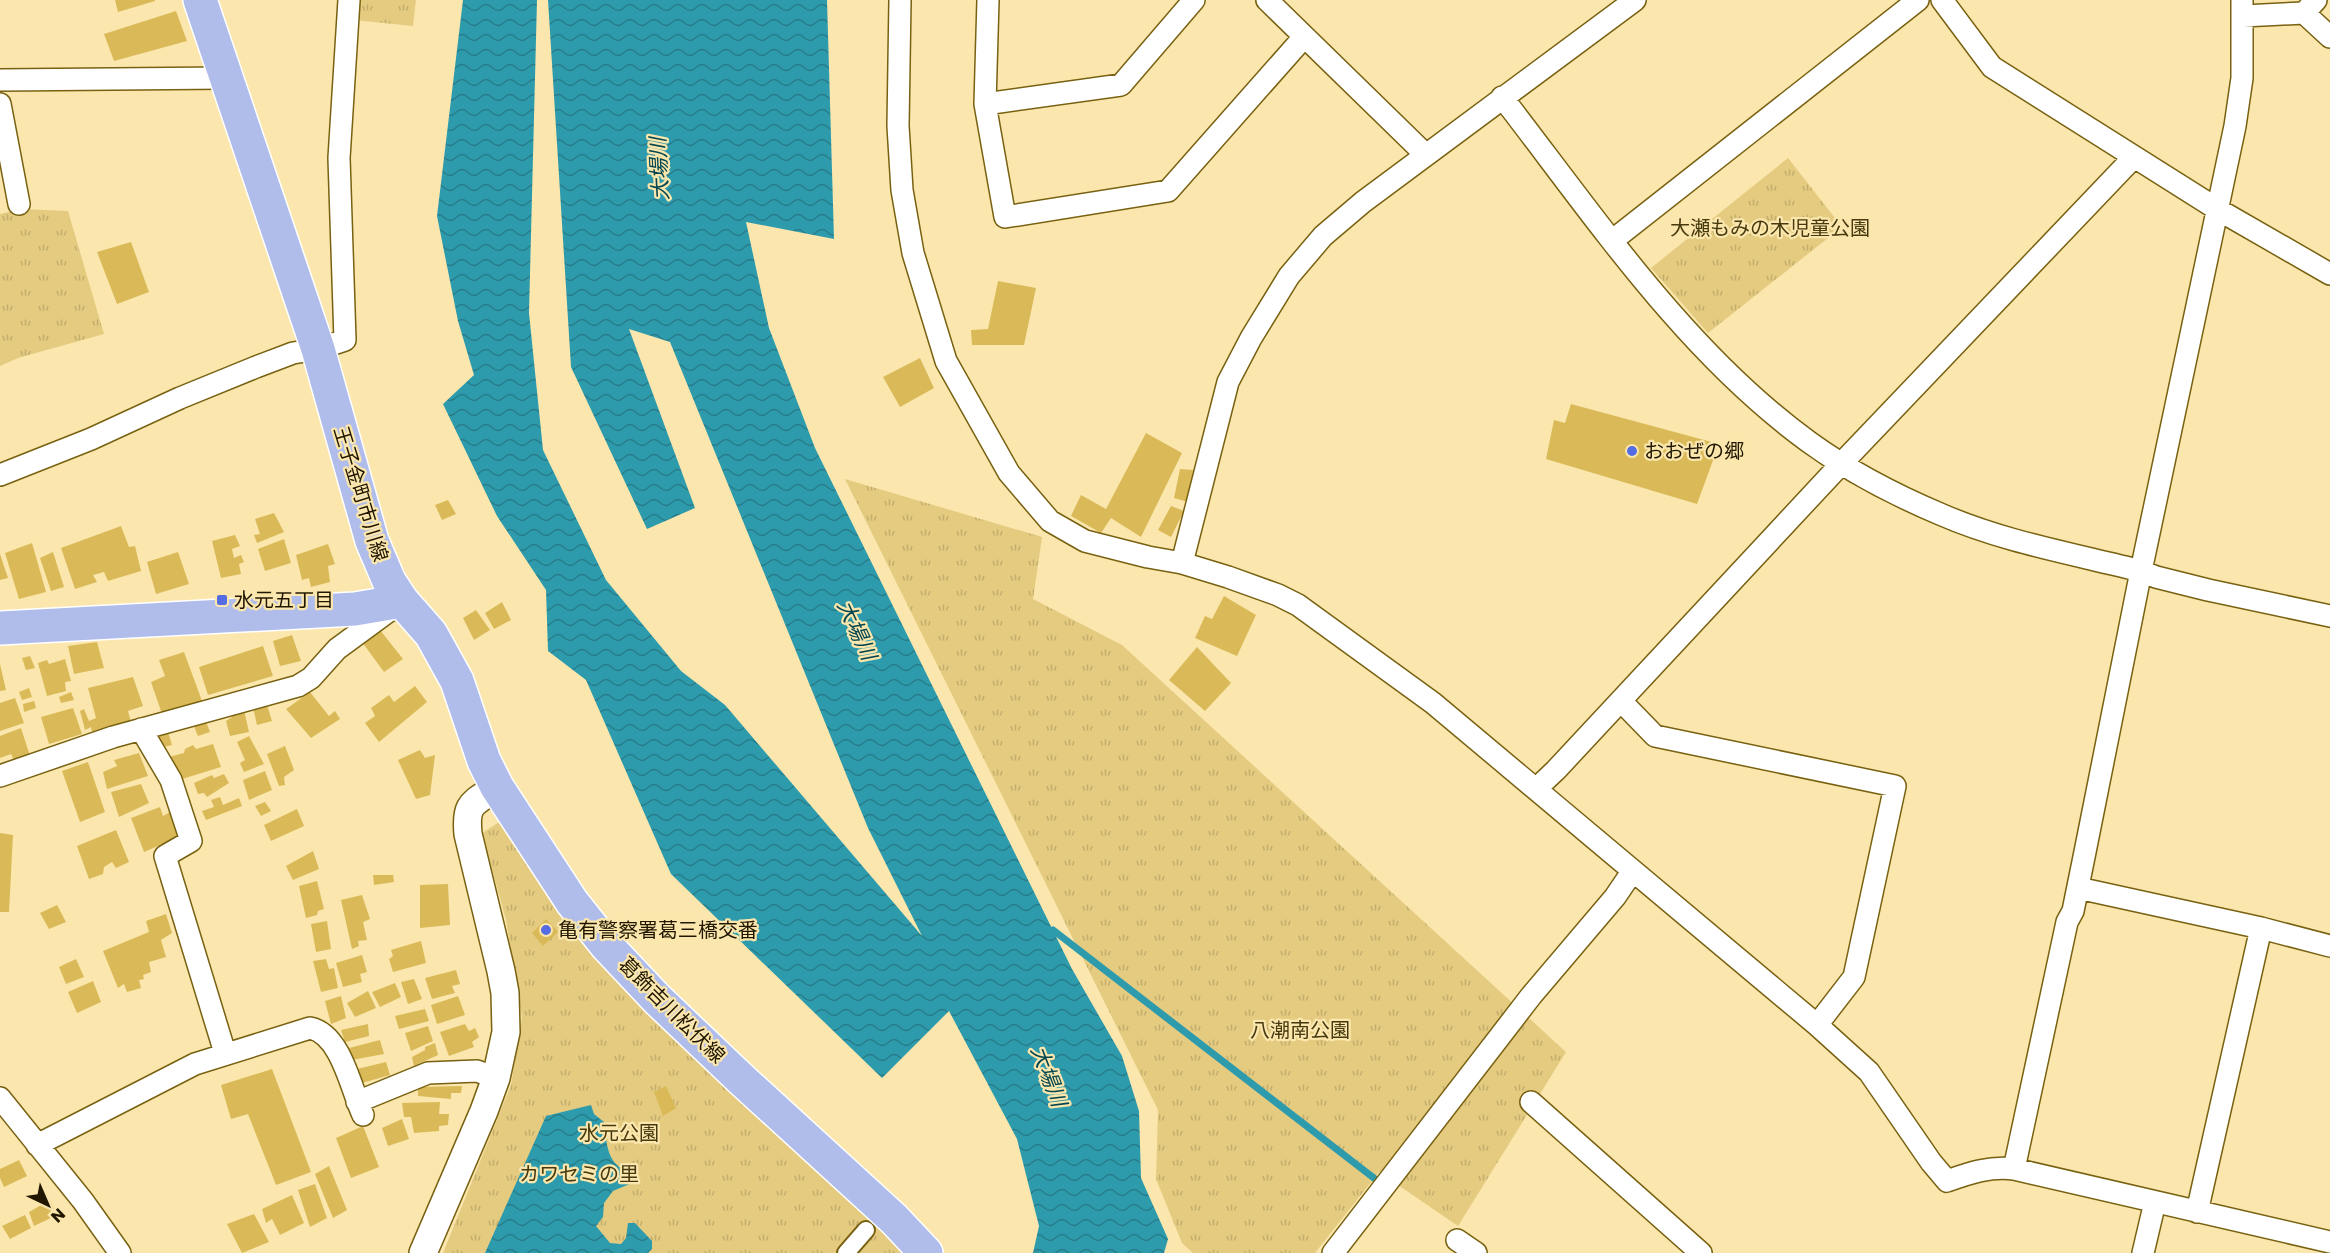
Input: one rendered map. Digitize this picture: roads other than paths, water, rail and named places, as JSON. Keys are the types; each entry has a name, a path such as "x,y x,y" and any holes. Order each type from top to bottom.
{"main road":[{"name":"王子金町市川線","path":"200,0 318,349 372,540 389,581 402,601"},
{"path":"0,628 355,609 402,601"},
{"name":"葛飾吉川松伏線","path":"402,601 431,634 458,681 484,761 497,787 572,902 607,946 666,1007 894,1219 926,1253"}],"street":[{"path":"0,474 91,439 180,398 256,367 293,353 318,349 345,340 339,158 349,0"},
{"path":"900,0 898,126 902,190 913,253 946,361 1010,473 1050,521 1085,541 1182,563 1248,584 1298,605 1433,703 1537,788 1632,872 1817,1025 1869,1072 1931,1162 1947,1181 1968,1173 1997,1167 2014,1169 2330,1242"},
{"path":"988,0 985,104 1005,217 1168,191 1305,37"},
{"path":"985,104 1121,85 1194,0"},
{"path":"1613,240 1918,0"},
{"path":"1942,0 1992,67 2217,209 2330,274"},
{"path":"1275,3 1305,37 1426,155"},
{"path":"1182,563 1228,382 1289,276 1323,236 1626,3"},
{"path":"2014,1169 2067,922 2073,911 2078,888 2138,597 2141,571 2231,146 2242,78 2242,8 2310,6 2330,37"},
{"path":"0,80 226,78"},
{"path":"1502,97 1680,322 1725,370 1760,402 1809,442 1842,463 1900,496 1996,536 2141,571 2208,590 2330,616"},
{"path":"0,104 19,204"},
{"path":"1537,788 1842,463 2134,157"},
{"path":"0,776 141,729 298,686 311,678 337,649 369,628 402,601"},
{"path":"1621,700 1655,736 1895,786 1854,977 1817,1025"},
{"path":"141,729 171,780 191,841 165,856 225,1053"},
{"path":"423,1253 484,1111 496,1078 506,1032 505,993 466,818 472,805 497,787"},
{"path":"1333,1253 1531,996 1615,897 1632,872"},
{"path":"2078,888 2261,928 2330,946"},
{"path":"2197,1212 2261,928"},
{"path":"37,1145 195,1064 310,1028 321,1030 336,1046 360,1108 428,1073 477,1071 496,1078"},
{"path":"0,1098 83,1201 120,1253"},
{"path":"1531,1102 1701,1253"},
{"path":"2144,1253 2155,1202"},
{"path":"846,1253 866,1230"},
{"path":"1457,1240 1476,1253"}],"water":[{"name":"大場川","path":"463,0 537,0 529,313 543,450 606,580 681,671 725,705 922,936 868,828 670,342 629,329 695,508 647,529 571,367 548,0 827,0 834,239 746,222 769,328 815,448 1072,969 1122,1056 1139,1111 1141,1178 1168,1239 1164,1253 1033,1253 1039,1226 1017,1139 949,1011 882,1078 671,874 586,680 548,651 546,590 497,516 443,404 474,375 458,321 437,216"},
{"path":"591,1105 594,1114 604,1122 607,1144 613,1160 635,1178 632,1183 613,1191 604,1203 603,1217 596,1226 610,1243 621,1244 626,1238 628,1223 635,1223 652,1241 652,1249 648,1253 485,1253 546,1116"}],"waterway":[{"path":"1053,930 1379,1182"}],"place":[{"name":"おおぜの郷","path":"1632,451"},
{"name":"水元五丁目","path":"222,600"},
{"name":"亀有警察署葛三橋交番","path":"546,930"}],"park label":[{"name":"大瀬もみの木児童公園","path":"1770,228"},
{"name":"八潮南公園","path":"1300,1030"},
{"name":"水元公園","path":"619,1133"},
{"name":"カワセミの里","path":"579,1174"}]}
